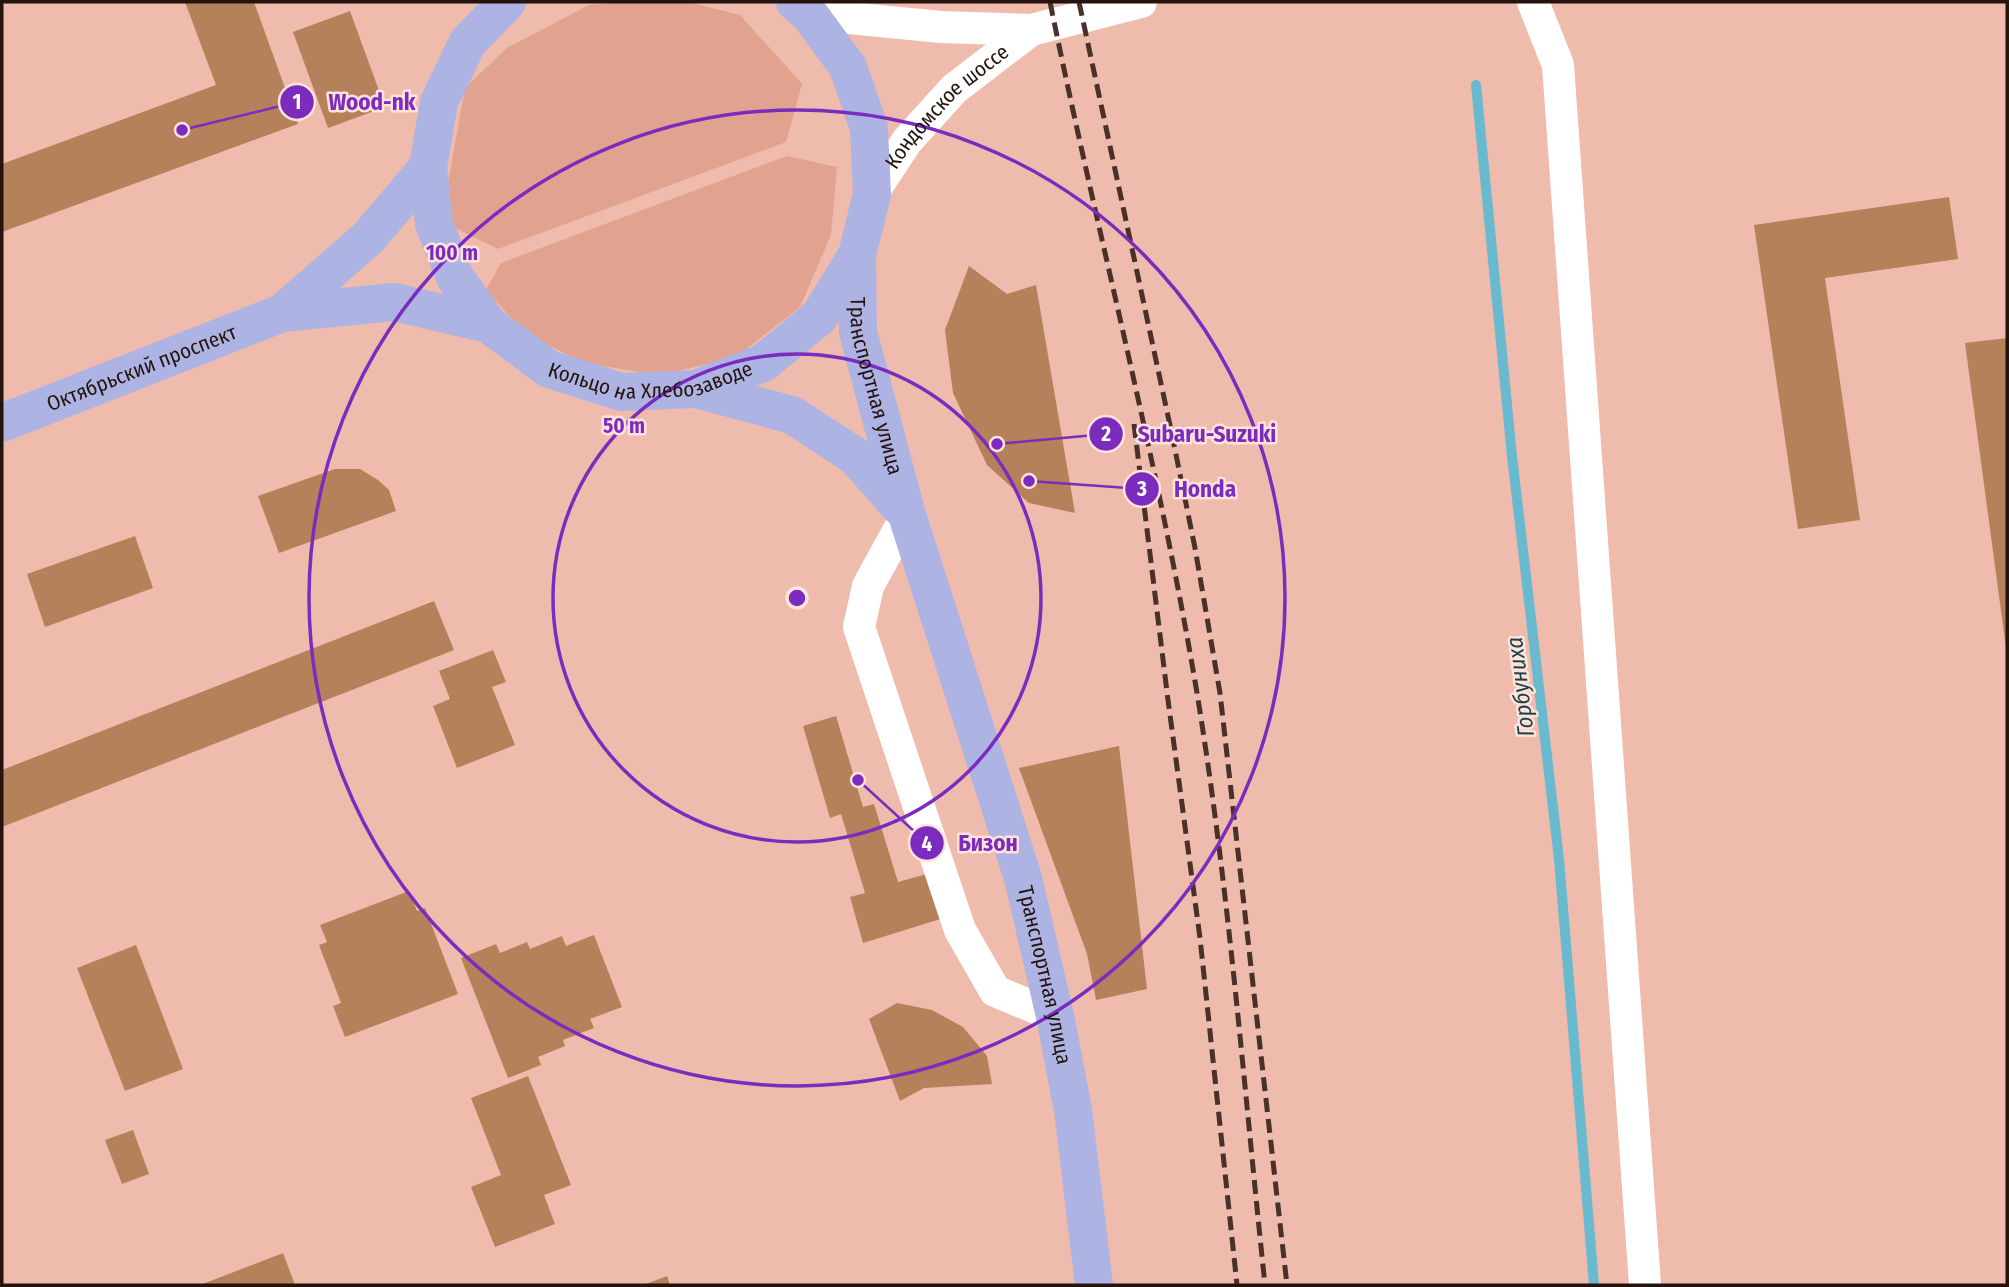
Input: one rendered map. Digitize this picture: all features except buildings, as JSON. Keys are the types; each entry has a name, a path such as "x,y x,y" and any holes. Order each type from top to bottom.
{"main road":[{"name":"Кольцо на Хлебозаводе","path":"507,2 468,42 439,102 428,167 434,224 455,278 488,324 549,369 621,391 696,389 763,363 819,317 857,255 872,194 869,128 848,67 802,8"},
{"name":"Октябрьский проспект","path":"282,313 368,238 428,167"},
{"name":"Транспортная улица","path":"857,255 858,332 907,515 1023,878 1055,1016 1073,1110 1094,1285"},
{"name":"Октябрьский проспект","path":"2,423 282,313 394,302 488,324"},
{"name":"Транспортная улица","path":"696,389 792,415 855,456 907,515"}],"street":[{"name":"Кондомское шоссе","path":"802,8 940,27 1031,30 1141,2"},
{"path":"1533,2 1558,65 1645,1285"},
{"name":"Кондомское шоссе","path":"872,194 907,141 954,89 1031,30"},
{"path":"907,515 868,586 859,627 960,930 995,991 1055,1016"}],"shaded area":[{"path":"617,2 688,2 740,15 802,84 786,142 498,249 453,227 447,189 465,88 507,48 589,5"},
{"path":"787,156 837,167 831,235 800,307 735,358 659,375 584,363 526,334 486,290 501,263"}],"waterway":[{"name":"Горбуниха","path":"1476,85 1512,456 1559,859 1594,1285"}],"railway":[{"path":"1050,2 1146,433 1197,693 1227,915 1265,1285"},
{"path":"1079,2 1171,430 1220,693 1287,1285"},
{"path":"1134,424 1200,938 1237,1285"}],"place":[{"name":"Wood-nk","path":"182,130"},
{"name":"Subaru-Suzuki","path":"997,444"},
{"name":"Honda","path":"1029,481"},
{"name":"Бизон","path":"858,780"}]}
